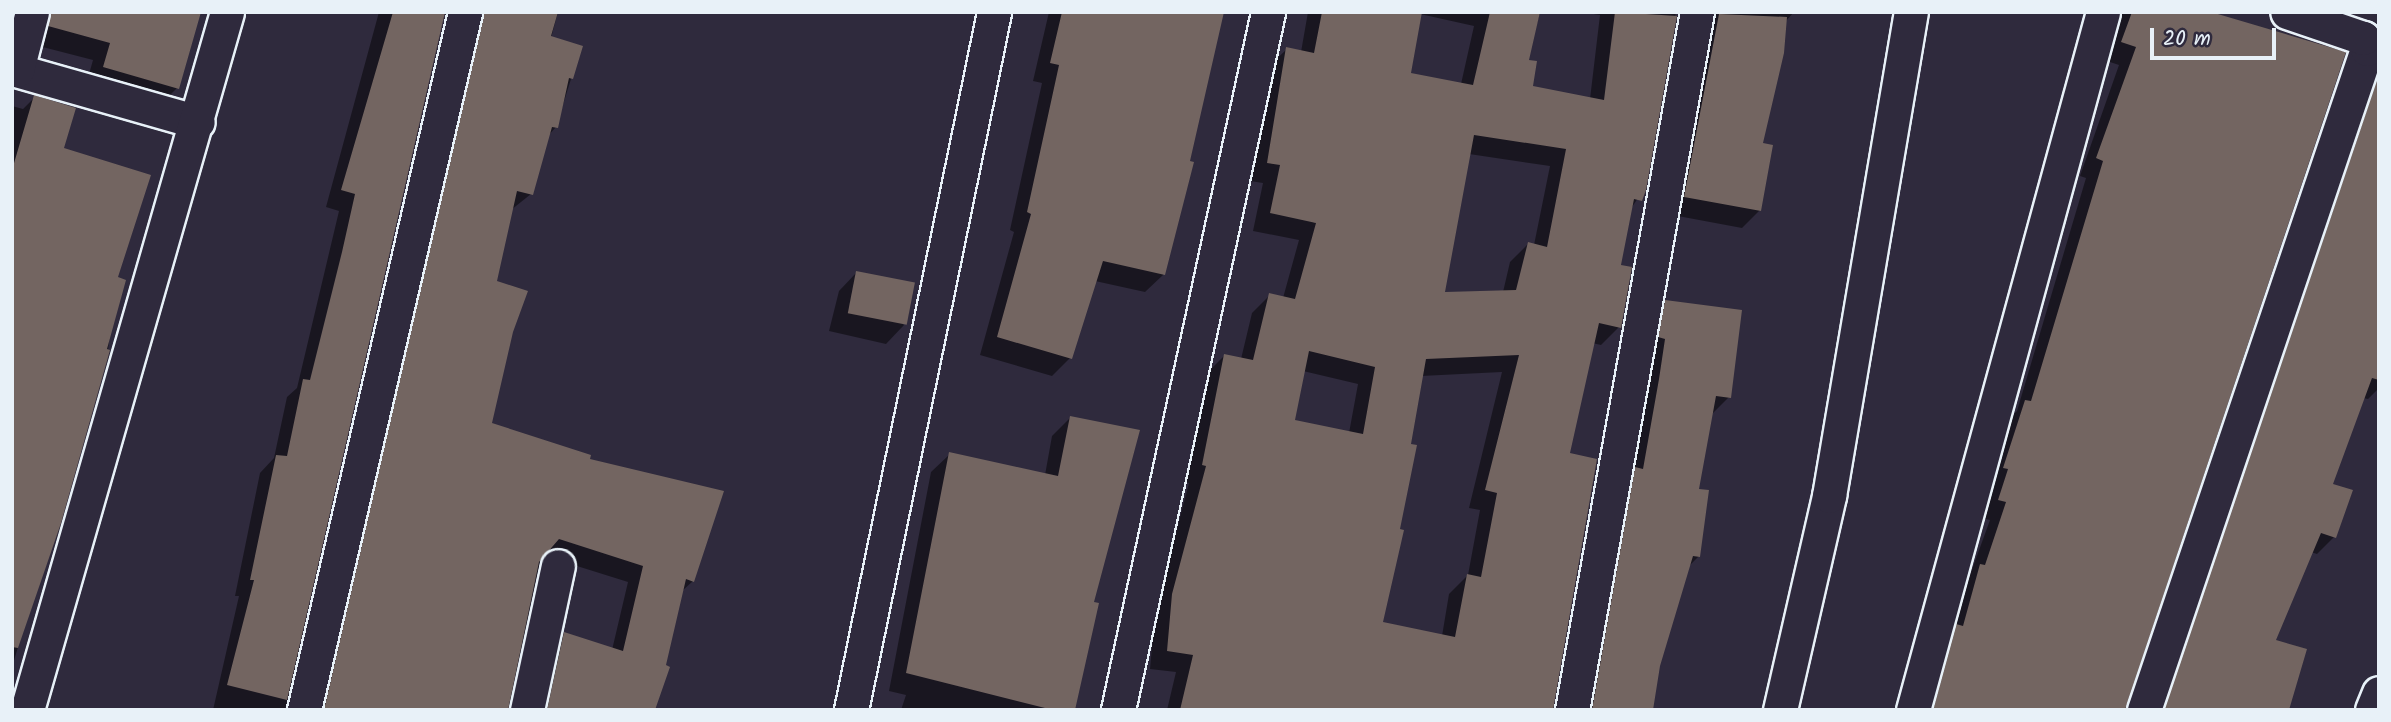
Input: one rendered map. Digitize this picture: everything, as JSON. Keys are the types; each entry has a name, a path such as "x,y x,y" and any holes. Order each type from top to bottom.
{"street":[{"path":"32,12 15,70 198,122"},
{"path":"27,710 198,122 227,12"},
{"path":"304,710 465,12"},
{"path":"851,710 994,12"},
{"path":"1118,710 1268,12"},
{"path":"1572,710 1697,12"},
{"path":"1780,710 1829,496 1911,12"},
{"path":"1913,710 2103,12"},
{"path":"2144,710 2367,49 2363,38 2287,12"},
{"path":"527,710 558,566"},
{"path":"2372,710 2379,693"}],"building":[{"path":"51,12 201,12 179,89 103,67 110,43 48,26"},
{"path":"393,12 445,12 287,700 227,685 254,580 250,580 276,455 287,456 303,379 310,380 342,252 355,194 341,190"},
{"path":"484,12 558,12 551,36 583,46 573,79 569,78 558,128 552,127 533,195 517,191 497,281 528,291 513,332 492,423 591,455 590,459 724,491 694,582 686,579 666,665 670,667 655,710 547,710 564,632 623,651 643,566 559,539 539,562 508,710 324,710"},
{"path":"1062,12 1224,12 1190,161 1194,162 1165,275 1103,261 1072,359 997,337 1031,214 1027,212 1059,65 1050,63"},
{"path":"1322,12 1422,12 1411,73 1473,85 1490,12 1540,12 1529,60 1537,61 1533,86 1604,100 1615,12 1677,16 1646,190 1642,201 1634,199 1621,265 1632,267 1621,328 1599,323 1570,453 1597,459 1553,710 1180,710 1193,655 1167,651 1172,594 1206,466 1202,465 1224,354 1253,360 1269,293 1295,299 1316,223 1270,213 1280,165 1267,163 1286,47 1314,53","holes":["1474,135 1566,149 1547,247 1528,242 1516,290 1445,292","1309,351 1375,367 1363,434 1295,420","1519,355 1485,490 1497,493 1481,577 1467,574 1455,637 1383,622 1404,530 1400,529 1417,445 1411,444 1426,359"]},
{"path":"2132,12 2211,12 2346,52 2125,710 1933,710 1956,624 1963,626 1980,564 1985,565 2006,502 1998,500 2008,469 2003,468 2025,400 2031,401 2103,161 2096,158 2136,47 2121,42"},
{"path":"1719,14 1787,17 1784,53 1763,143 1773,145 1761,211 1684,197"},
{"path":"2379,74 2379,380 2372,378 2333,484 2353,490 2336,538 2321,533 2276,640 2307,649 2289,710 2164,710"},
{"path":"34,95 76,108 64,148 151,175 118,277 126,280 107,349 110,350 61,523 18,648 12,647 12,170"},
{"path":"856,271 915,282 907,325 848,313"},
{"path":"1665,300 1742,310 1731,398 1716,396 1699,489 1709,490 1700,557 1693,556 1660,666 1653,710 1592,710 1635,467 1643,469 1665,339 1658,337"},
{"path":"1070,416 1140,430 1094,602 1099,603 1075,710 1053,710 906,673 949,452 1058,476"}]}
